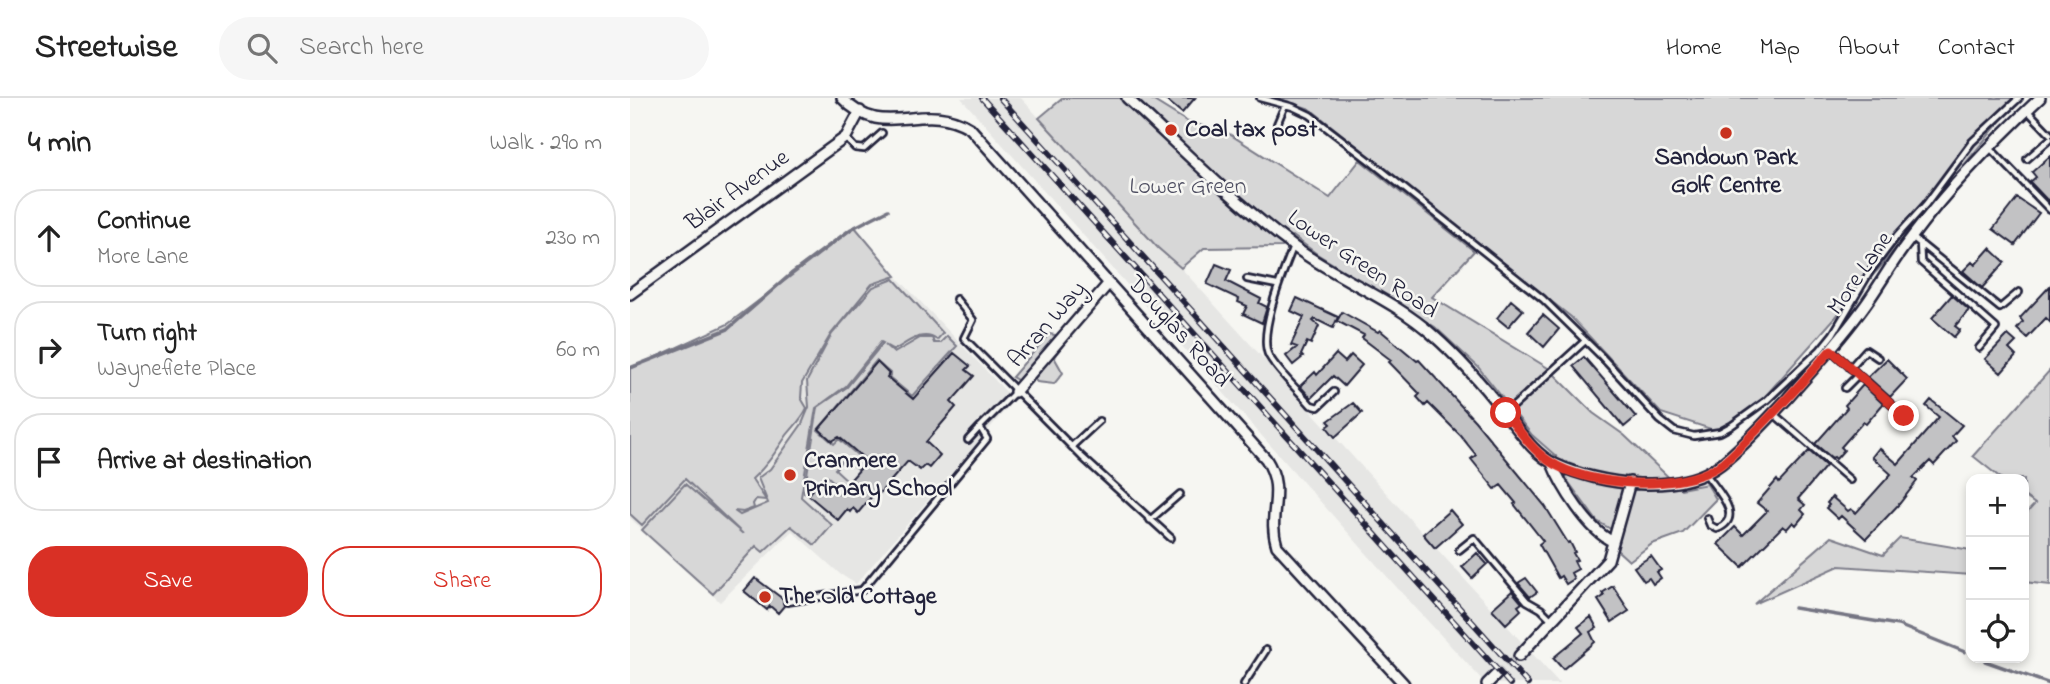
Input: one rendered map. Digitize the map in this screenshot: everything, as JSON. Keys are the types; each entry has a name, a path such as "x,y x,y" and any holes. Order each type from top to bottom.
{"street":[{"name":"Douglas Road","path":"842,98 860,111 883,117 935,109 960,119 1266,459 1274,471 1277,483 1273,524 1277,546 1404,684"},
{"name":"Lower Green Road","path":"1127,98 1226,190 1294,246 1338,276 1399,310 1431,333 1471,372 1506,413"},
{"name":"More Lane","path":"1506,413 1527,441 1552,463 1585,476 1630,482 1685,481 1720,465 1773,414 1831,350 1867,303 1912,236 1989,147 2040,98"},
{"name":"Blair Avenue","path":"630,294 846,137 860,111"},
{"name":"Arran Way","path":"1015,392 1109,283"},
{"path":"1552,463 1559,479 1596,531 1612,541"},
{"path":"1519,656 1608,560 1630,482"},
{"path":"1486,684 1496,675"}],"lane":[{"path":"1260,98 1310,115 1370,160 1543,299 1660,420 1674,431 1693,436 1720,432 1731,426 1768,400 1820,350 1884,253 1926,204 1972,142 2019,98"},
{"path":"1277,124 1285,106"},
{"path":"2027,110 2050,137 2027,159"},
{"path":"846,137 855,148 864,149 883,133"},
{"path":"1989,147 2050,210"},
{"path":"1912,236 2000,309 2020,292"},
{"path":"1920,243 1921,262 1996,328 1979,348"},
{"path":"1294,246 1278,285 1264,343 1269,357 1311,405 1318,407 1334,392"},
{"path":"1247,279 1278,285"},
{"path":"956,299 973,320 964,338 1015,392 1171,538"},
{"path":"1506,413 1585,341"},
{"path":"1831,350 1904,416"},
{"path":"1850,368 1866,350 1878,358"},
{"path":"1845,388 1858,375"},
{"path":"968,440 1015,392"},
{"path":"1773,414 1850,480"},
{"path":"1072,446 1099,421"},
{"path":"787,602 862,590 987,439 979,427"},
{"path":"1706,473 1730,510 1730,518 1724,526 1717,529 1710,525 1707,519"},
{"path":"1150,520 1180,494"},
{"path":"1459,550 1474,538 1527,601 1541,609 1552,621"},
{"path":"1244,684 1266,650"}],"shaded area":[{"path":"961,98 1021,98 1158,248 1181,268 1560,684 1486,684"},
{"name":"Cranmere Primary School","path":"896,276 1014,400 856,584 840,574 792,531 720,602 630,518 630,386 801,398 802,383 831,334 872,284"}],"green space":[{"name":"Lower Green","path":"1063,98 1149,98 1188,122 1226,132 1330,198 1360,160 1474,251 1432,297 1548,368 1593,413 1624,435 1681,489 1707,484 1716,499 1683,533 1652,544 1629,561 1617,550 1619,534 1597,521 1567,480 1556,456 1532,435 1478,367 1435,327 1317,254 1293,236 1282,247 1204,248 1181,268 1158,248 1039,118"},
{"path":"1277,98 2023,98 2002,119 1882,265 1744,420 1720,432 1661,413 1571,317 1310,109"},
{"path":"855,227 896,276 872,284 831,334 802,383 801,398 807,408 805,412 767,464 752,479 766,500 756,499 754,508 743,512 734,511 740,515 768,503 758,478 770,469 802,424 809,407 807,381 832,334 873,287 894,279 943,333 937,340 931,337 920,336 894,350 885,345 894,353 920,338 932,338 934,343 940,343 947,336 957,346 912,396 889,377 891,374 876,361 818,430 834,444 839,439 864,461 858,469 845,458 835,469 848,481 841,488 828,477 808,494 804,493 818,407 847,387 883,343 881,342 846,386 816,408 801,497 832,525 815,545 791,526 763,552 756,546 713,594 642,530 685,484 743,534 685,479 642,525 630,514 630,369 728,324"},
{"path":"1049,334 1055,335 1063,345 1054,357 1063,373 1054,384 1037,382 1034,379 1027,386 1012,377"},
{"path":"2050,370 2050,585 2029,583 2029,511 2035,504 2029,500 2029,474 1996,474 1973,456"},
{"path":"1831,537 1883,555 1900,538 1966,549 1966,575 1839,566 1754,604"}],"building":[{"path":"1164,98 1195,98 1182,113"},
{"path":"2050,156 2050,203 2030,182 2036,177 2032,172"},
{"path":"2017,198 2039,213 2015,245 1993,229"},
{"path":"1990,248 2005,262 1982,288 1963,271 1972,262 1975,265"},
{"path":"1216,264 1231,270 1226,281 1261,299 1259,303 1267,307 1262,323 1243,314 1247,306 1238,302 1239,299 1207,284"},
{"path":"2050,286 2050,322 2046,318 2027,338 2017,329 2023,322 2020,318"},
{"path":"1952,295 1969,310 1955,326 1960,330 1954,337 1932,318"},
{"path":"1297,298 1338,317 1333,328 1315,319 1313,321 1319,326 1311,344 1307,342 1301,355 1303,357 1293,365 1286,356 1297,347 1291,345 1304,317 1291,311"},
{"path":"1511,300 1523,310 1508,327 1497,318"},
{"path":"1342,312 1378,332 1380,330 1419,360 1475,421 1545,506 1568,543 1570,542 1578,569 1571,573 1574,579 1566,584 1561,576 1558,578 1539,544 1543,541 1514,504 1516,503 1501,485 1495,489 1471,459 1476,455 1460,435 1428,403 1425,406 1417,397 1420,394 1389,362 1391,360 1362,338 1364,335 1337,321"},
{"path":"1543,315 1559,329 1544,347 1528,332"},
{"path":"2008,335 2016,342 2009,349 2016,356 2001,373 1985,359"},
{"name":"Cranmere Primary School","path":"954,353 970,366 966,370 974,376 951,402 956,407 926,442 940,455 929,468 925,465 920,470 908,461 880,493 877,490 858,513 853,508 850,512 847,509 838,520 808,495 819,483 824,483 838,494 867,461 839,437 832,441 819,429 877,362 889,374 887,377 913,399"},
{"path":"1336,354 1345,362 1351,355 1362,365 1344,386 1333,376 1311,398 1300,386 1315,372 1317,375"},
{"path":"1584,357 1636,417 1624,427 1573,366"},
{"path":"1887,359 1907,379 1890,397 1868,377"},
{"path":"1863,385 1883,404 1841,447 1844,450 1836,459 1832,458 1815,444 1847,408 1845,405"},
{"path":"1931,400 1962,425 1952,436 1956,441 1934,465 1930,461 1913,478 1917,481 1866,539 1841,516 1838,519 1826,508 1829,505 1827,503 1832,497 1848,511 1851,509 1856,513 1891,474 1872,457 1879,448 1898,464 1939,417 1926,406"},
{"path":"1353,403 1362,413 1335,437 1327,427 1331,424 1328,421"},
{"path":"1809,451 1826,466 1798,499 1805,505 1801,510 1805,514 1796,525 1793,522 1787,529 1783,526 1742,567 1718,544 1735,527 1743,535 1767,511 1757,503 1777,480 1779,483"},
{"path":"1450,510 1462,524 1435,548 1423,534"},
{"path":"1477,553 1487,564 1472,578 1462,567"},
{"path":"1651,556 1661,570 1657,572 1661,578 1653,584 1649,578 1644,581 1634,567"},
{"name":"The Old Cottage","path":"755,578 783,599 784,606 778,613 770,606 767,610 744,591"},
{"path":"1526,578 1537,592 1530,597 1518,583"},
{"path":"1613,586 1629,611 1612,622 1598,600 1604,596 1602,593"},
{"path":"1512,591 1522,603 1518,606 1521,610 1506,624 1492,609"},
{"path":"1591,617 1597,628 1590,632 1595,642 1563,669 1553,658 1583,633 1578,627"}],"waterway":[{"path":"630,368 728,329 791,274 851,229 888,210"},
{"path":"1794,608 1898,625 1965,652"},
{"path":"1991,663 2050,684"}],"tunnel":[{"path":"1496,675 1519,656"}],"railway":[{"path":"982,98 1510,684"},
{"path":"1000,98 1528,684"}],"place":[{"name":"Coal tax post","path":"1171,130"},
{"name":"Sandown Park Golf Centre","path":"1726,133"},
{"name":"Cranmere Primary School","path":"790,475"},
{"name":"The Old Cottage","path":"765,597"}],"route":[{"path":"1506,413 1527,441 1552,463 1585,476 1659,483 1685,481 1704,475 1720,465 1773,414 1831,350 1904,416"}]}
